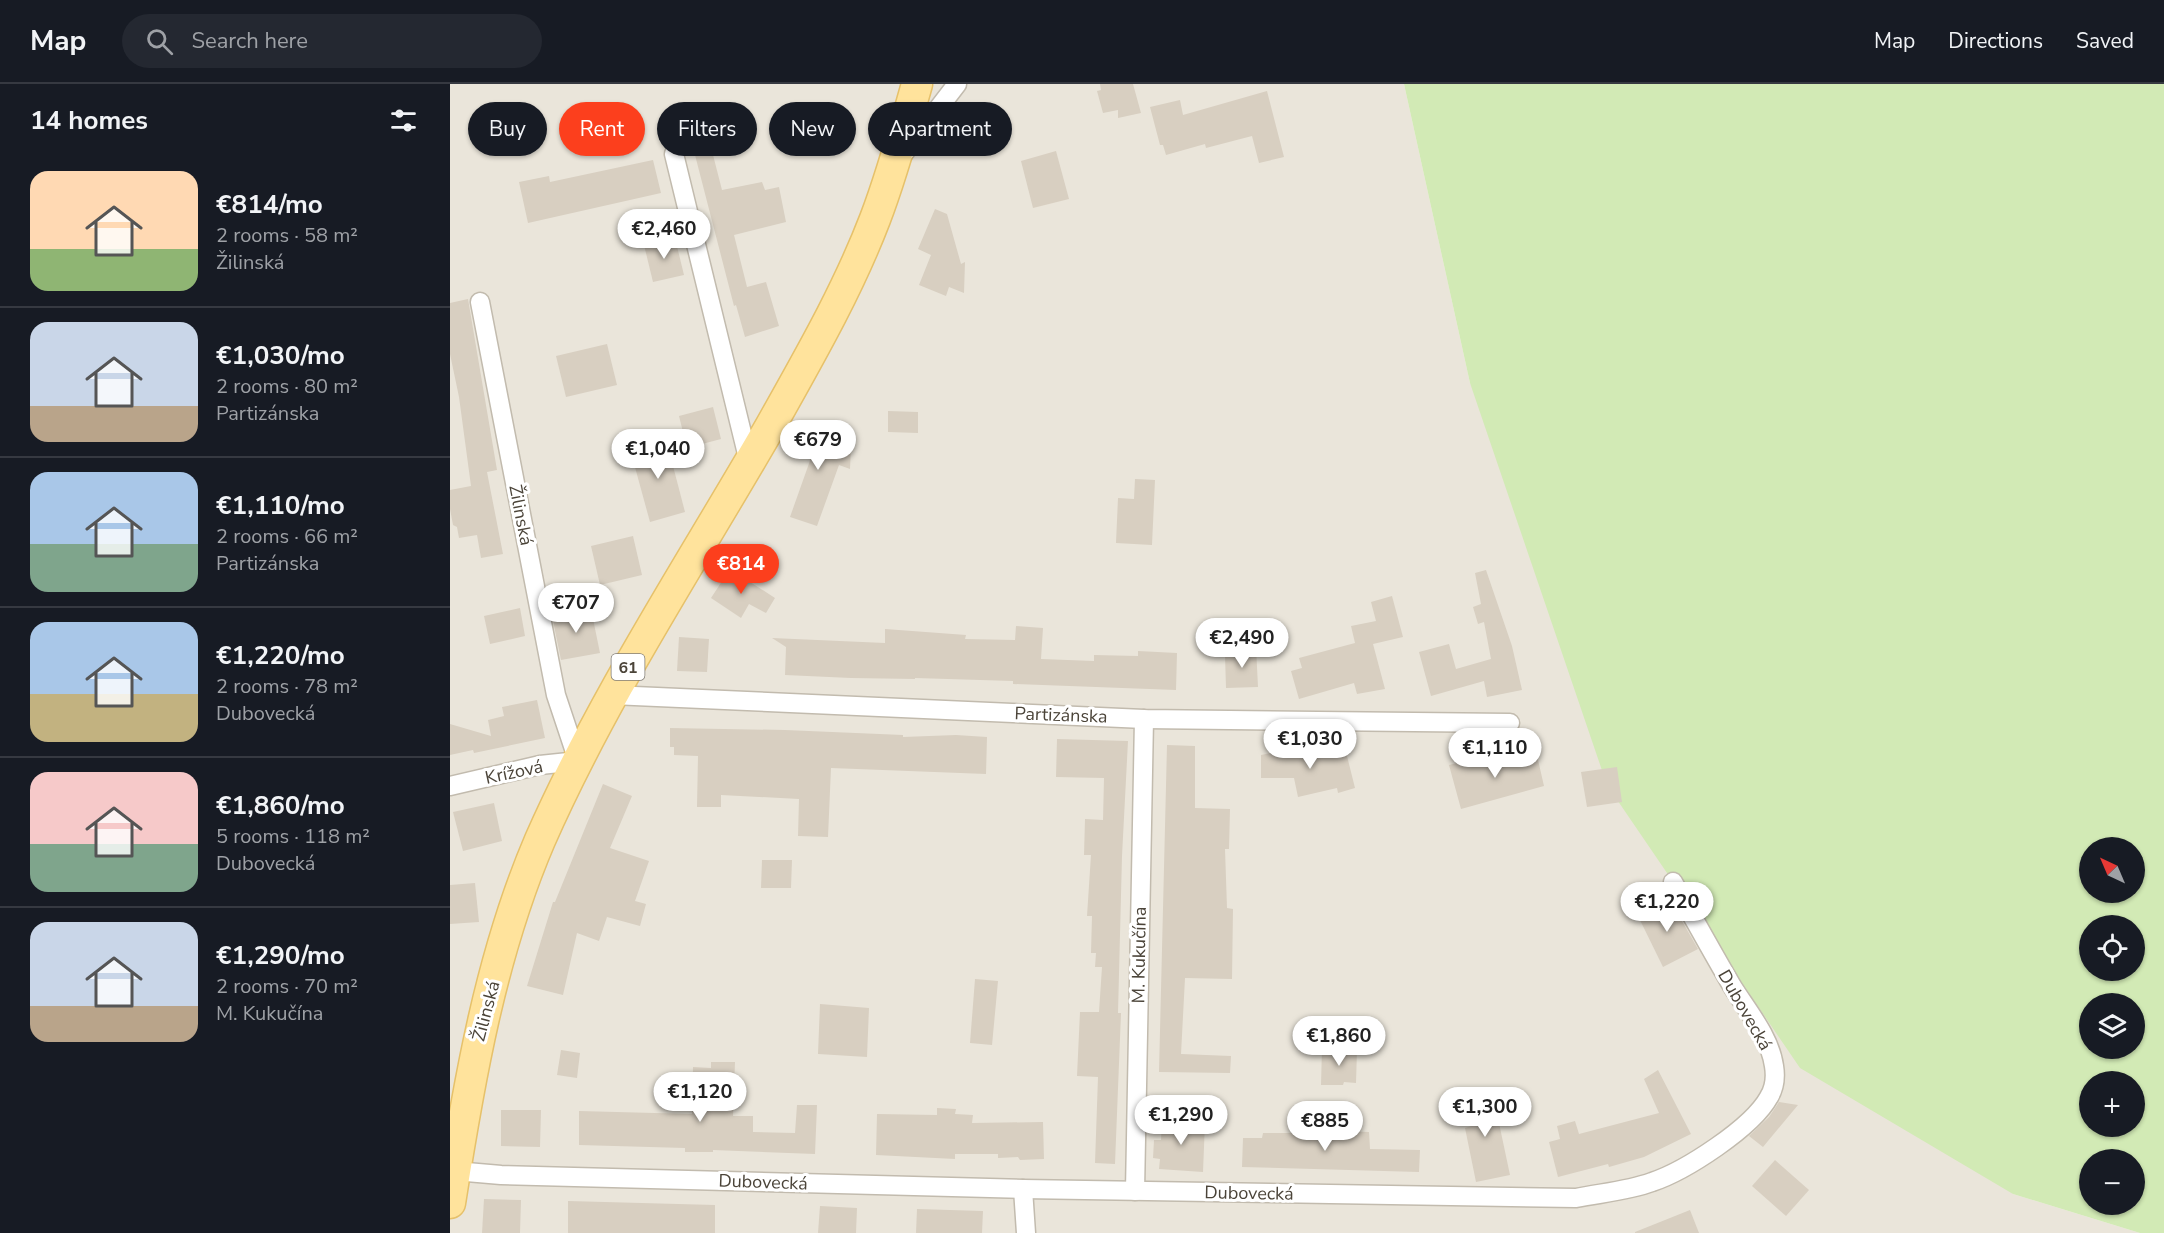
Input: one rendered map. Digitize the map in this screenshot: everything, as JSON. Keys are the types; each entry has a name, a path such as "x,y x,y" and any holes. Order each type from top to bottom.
{"main road":[{"name":"Žilinská","path":"450,1203 476,1052 509,925 540,842 612,695 829,321 874,221 894,166 916,84"}],"street":[{"path":"894,166 957,84"},
{"path":"674,156 749,462"},
{"name":"Žilinská","path":"480,302 556,695 578,761"},
{"name":"Partizánska","path":"612,695 1144,719 1510,723"},
{"name":"M. Kukučína","path":"1135,1191 1144,719"},
{"name":"Krížová","path":"450,786 540,765 578,761"},
{"name":"Dubovecká","path":"455,1171 501,1175 1023,1189 1576,1198 1652,1183 1686,1166 1720,1144 1753,1117 1769,1098 1776,1081 1774,1064 1766,1041 1673,882"},
{"path":"1023,1189 1026,1233"}],"shaded area":[{"path":"450,84 1404,84 1470,383 2013,1194 2140,1233 450,1233"}],"green space":[{"path":"1404,84 2164,84 2164,1233 2140,1233 2081,1215 2145,1215 2145,1149 2079,1149 2079,1214 2013,1194 1800,1068 1607,785 1470,383"}],"building":[{"path":"1100,84 1133,84 1141,113 1118,118 1118,110 1103,113 1097,91 1101,90"},
{"path":"1267,91 1284,157 1259,163 1252,136 1206,148 1205,144 1166,155 1163,145 1160,145 1150,107 1180,100 1183,115"},
{"path":"1056,151 1069,199 1033,208 1021,161"},
{"path":"695,156 713,156 722,190 762,182 765,190 779,187 786,222 734,235 747,287 766,282 779,326 745,337 736,305 734,306"},
{"path":"653,160 661,193 528,223 519,182 549,176 550,182"},
{"path":"935,209 947,214 961,264 965,262 964,293 949,287 946,296 919,285 931,255 918,249"},
{"path":"675,238 684,275 653,282 644,245"},
{"path":"468,299 497,470 487,472 503,554 481,558 477,535 459,538 457,527 453,525 450,509 450,490 471,486 459,397 450,354 450,303"},
{"path":"607,344 617,385 566,397 556,356"},
{"path":"713,407 721,439 687,448 679,416"},
{"path":"888,411 918,412 918,433 888,432"},
{"path":"805,420 828,429 826,433 831,435 829,441 851,447 850,469 839,465 817,526 790,517 812,455 793,448"},
{"path":"666,439 685,512 650,522 630,449"},
{"path":"1135,479 1155,480 1152,545 1116,543 1118,498 1134,499"},
{"path":"633,536 642,575 600,585 591,546"},
{"path":"730,569 775,598 766,613 749,604 741,618 711,598"},
{"path":"1486,570 1512,646 1522,690 1487,697 1484,681 1431,696 1419,652 1449,644 1456,669 1491,659 1484,622 1478,624 1473,607 1481,604 1475,573"},
{"path":"1392,596 1403,637 1373,644 1385,689 1357,694 1354,683 1299,699 1291,671 1302,668 1299,658 1355,643 1351,626 1376,621 1371,602"},
{"path":"520,608 525,636 490,644 484,616"},
{"path":"591,609 600,653 561,660 552,616"},
{"path":"1016,626 1043,628 1041,659 1094,661 1094,655 1138,656 1138,651 1177,653 1176,690 1013,684 1013,681 785,675 786,647 772,638 885,643 885,629 966,635 965,639 1015,640"},
{"path":"679,637 709,639 707,672 677,671"},
{"path":"1256,647 1258,687 1226,688 1225,655 1235,655 1234,648"},
{"path":"537,700 545,738 474,753 473,750 450,755 450,724 491,736 488,720 504,716 502,707"},
{"path":"670,728 785,730 903,735 903,737 956,735 987,737 986,774 831,768 828,837 798,836 799,799 721,795 721,807 697,807 698,756 674,755 674,747 670,747"},
{"path":"1057,739 1128,741 1122,856 1118,1013 1121,1013 1115,1164 1095,1163 1098,1077 1077,1076 1080,1012 1099,1012 1102,967 1095,967 1096,953 1091,953 1092,916 1087,916 1091,855 1084,855 1085,819 1103,820 1104,778 1056,777"},
{"path":"1167,745 1195,746 1195,808 1230,809 1229,849 1225,849 1227,908 1233,909 1232,979 1185,978 1181,1054 1231,1056 1230,1073 1159,1072"},
{"path":"1296,748 1314,748 1316,756 1345,748 1355,788 1338,793 1337,788 1298,797 1294,778 1261,778 1261,755"},
{"path":"1536,751 1544,786 1461,809 1449,765 1477,758 1479,765"},
{"path":"1617,767 1622,802 1587,807 1581,772"},
{"path":"603,784 632,796 610,848 649,861 635,901 646,904 640,926 607,917 599,941 577,933 563,995 527,986 553,902 555,902"},
{"path":"494,803 502,841 463,851 453,812"},
{"path":"762,860 792,860 791,888 761,888"},
{"path":"475,883 479,922 450,924 450,885"},
{"path":"1670,900 1698,949 1663,967 1638,916"},
{"path":"975,979 998,981 992,1045 970,1043"},
{"path":"820,1004 869,1008 867,1057 818,1054"},
{"path":"1322,1048 1357,1050 1356,1083 1321,1085"},
{"path":"561,1050 580,1053 577,1078 557,1075"},
{"path":"711,1062 735,1062 733,1116 753,1116 753,1132 795,1133 797,1105 817,1105 815,1154 713,1150 713,1152 685,1152 685,1148 579,1145 579,1111 692,1114 693,1067 711,1068"},
{"path":"1658,1070 1691,1134 1644,1157 1609,1167 1608,1164 1558,1177 1549,1142 1560,1139 1557,1126 1575,1121 1579,1134 1659,1113 1644,1079"},
{"path":"1492,1090 1510,1175 1476,1182 1465,1128 1471,1126 1464,1096"},
{"path":"1779,1102 1798,1105 1763,1147 1749,1136 1769,1117"},
{"path":"937,1108 956,1109 955,1114 973,1115 972,1123 1043,1122 1044,1159 998,1158 998,1154 955,1154 955,1159 876,1155 877,1114 937,1115"},
{"path":"501,1110 541,1110 540,1147 501,1146"},
{"path":"1162,1119 1205,1122 1203,1172 1159,1169 1160,1159 1153,1158 1154,1140 1161,1140"},
{"path":"1302,1126 1319,1126 1319,1130 1369,1132 1370,1149 1420,1150 1419,1172 1242,1167 1243,1138 1262,1138 1263,1133 1301,1133"},
{"path":"1775,1160 1809,1190 1786,1216 1752,1186"},
{"path":"484,1199 521,1200 520,1233 482,1233"},
{"path":"568,1201 715,1205 715,1233 568,1233"},
{"path":"820,1206 857,1208 856,1233 818,1233"},
{"path":"917,1209 983,1211 982,1233 916,1233"},
{"path":"1690,1210 1699,1233 1635,1233 1635,1232"}]}
